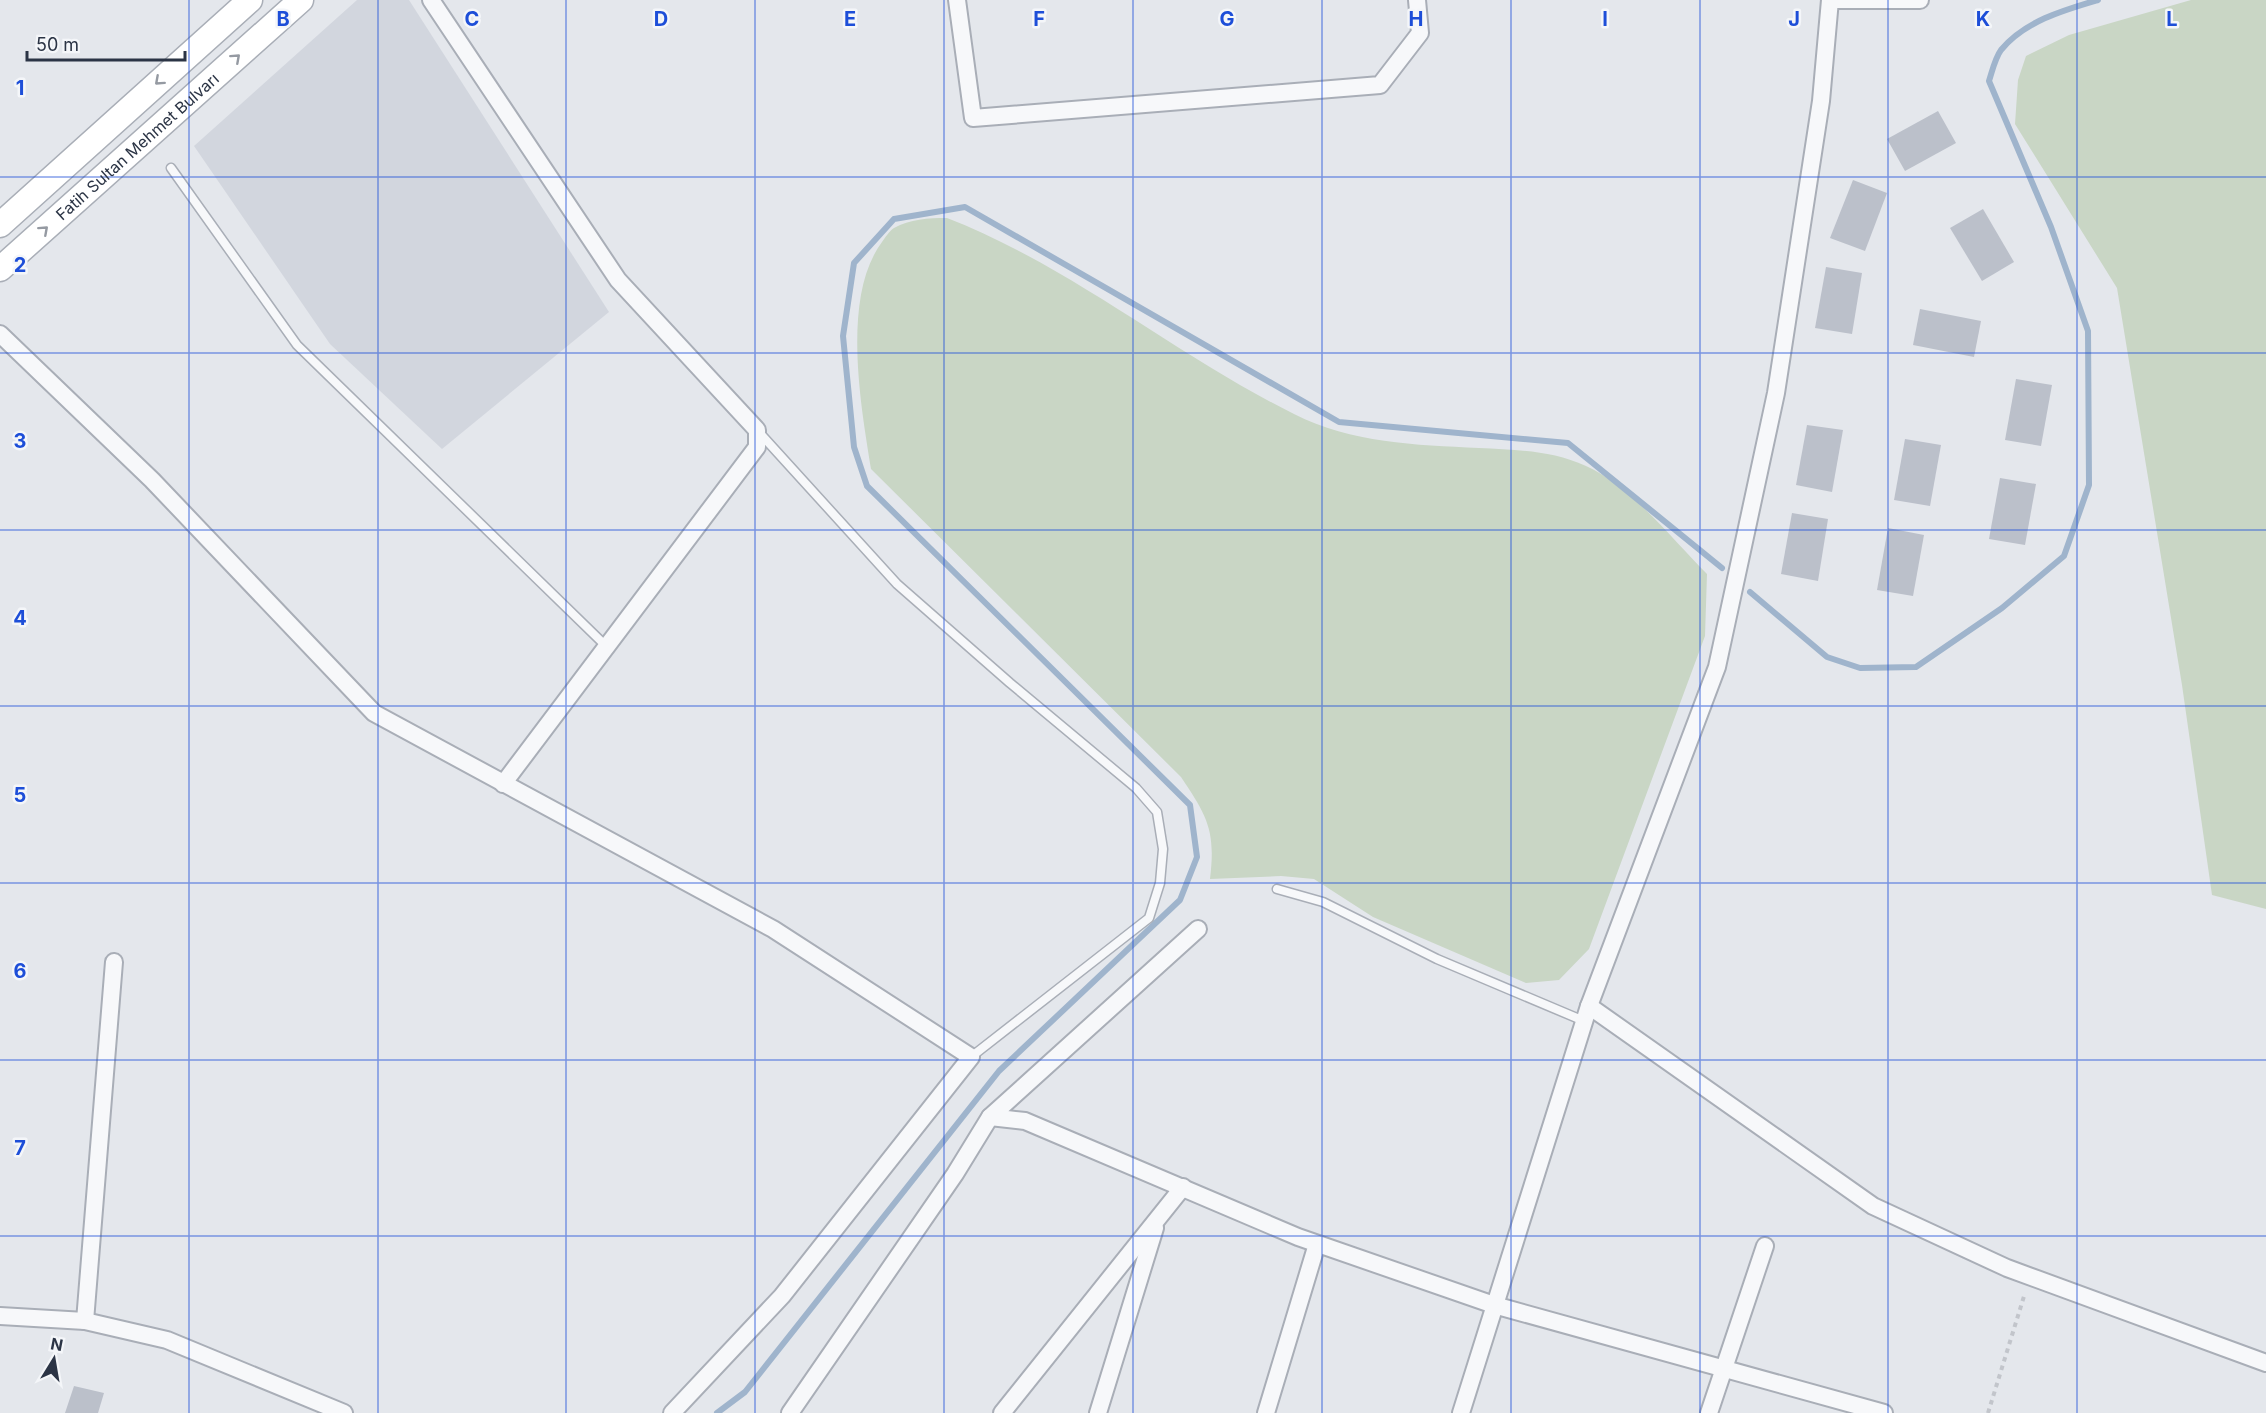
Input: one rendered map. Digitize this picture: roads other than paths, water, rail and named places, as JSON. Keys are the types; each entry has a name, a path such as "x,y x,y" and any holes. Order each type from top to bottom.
{"street":[{"name":"Fatih Sultan Mehmet Bulvarı","path":"0,225 250,0"},
{"name":"Fatih Sultan Mehmet Bulvarı","path":"0,269 302,0"},
{"path":"431,0 618,280 757,429 757,447 503,784"},
{"path":"957,0 973,118 1380,85 1420,33 1417,0"},
{"path":"1461,1413 1587,1014 1717,667 1776,393 1821,101 1830,0 1920,0"},
{"path":"0,334 152,480 374,713 773,929 971,1057 782,1296 672,1413"},
{"path":"789,1413 955,1174 990,1117 1198,929"},
{"path":"85,1321 114,962"},
{"path":"1587,1014 1874,1206 2030,1277 2266,1363"},
{"path":"990,1117 1025,1121 1317,1244 1494,1305 1884,1413"},
{"path":"1002,1413 1183,1187"},
{"path":"1098,1413 1159,1217"},
{"path":"1266,1413 1317,1244"},
{"path":"1709,1413 1765,1246"},
{"path":"0,1316 85,1321 167,1340 344,1413"}],"lane":[{"path":"171,168 297,345 607,647"},
{"path":"757,429 897,584 1010,683 1136,788 1157,812 1163,849 1160,883 1149,918 971,1057"},
{"path":"1277,889 1323,902 1437,959 1587,1014"}],"waterway":[{"path":"1750,592 1827,657 1860,668 1916,667 2002,608 2064,556 2089,485 2088,331 2051,227 1989,81 2001,50 2022,31 2046,18 2098,0"},
{"path":"717,1413 745,1392 999,1071 1180,900 1197,857 1190,805 867,486 854,447 843,336 854,263 894,219 965,207 1339,422 1568,443 1722,568"}]}
